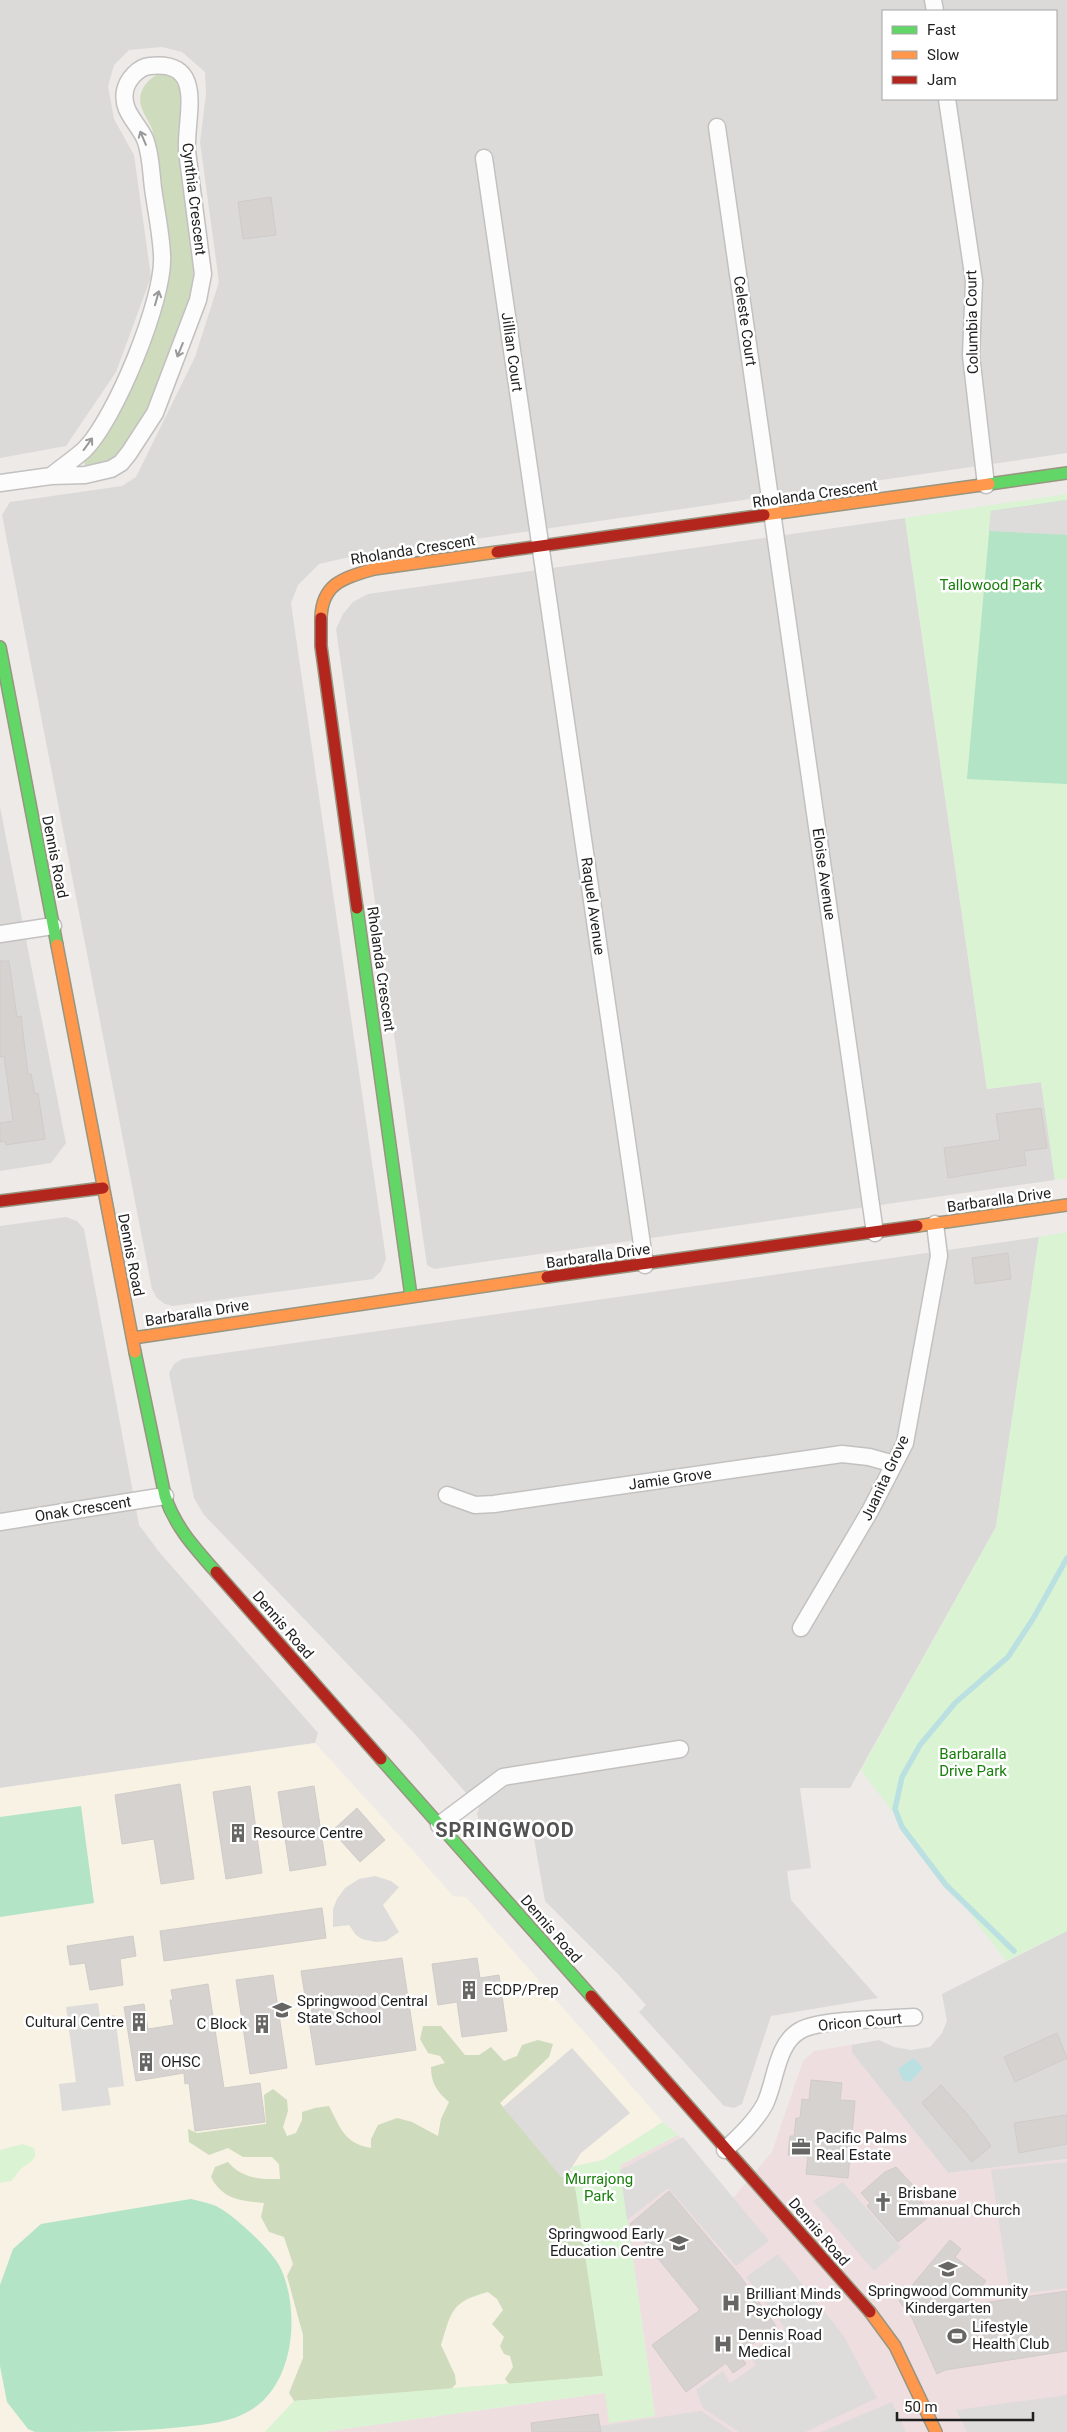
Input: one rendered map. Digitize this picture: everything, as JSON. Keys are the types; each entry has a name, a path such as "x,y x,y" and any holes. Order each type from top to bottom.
{"street":[{"name":"Cynthia Crescent","path":"0,483 51,476 85,475 111,469 121,463 154,413 198,300 203,274 187,150 189,83 181,73 165,65 147,66 136,72 124,92 125,106 145,140 149,160 162,256 161,280 156,302 125,384 107,415 85,449 51,476"},
{"name":"Columbia Court","path":"947,100 974,281 972,355 986,485"},
{"name":"Celeste Court","path":"717,127 772,515"},
{"name":"Jillian Court","path":"484,158 541,546"},
{"name":"Rholanda Crescent","path":"411,1296 321,646 320,612 328,588 344,577 374,568 772,515 1067,473"},
{"name":"Eloise Avenue","path":"772,515 875,1233"},
{"name":"Raquel Avenue","path":"541,546 645,1265"},
{"name":"Dennis Road","path":"0,647 103,1188 165,1496 172,1517 188,1540 874,2317 895,2346 936,2432"},
{"path":"0,934 53,926"},
{"path":"0,1201 103,1188"},
{"name":"Barbaralla Drive","path":"133,1338 411,1296 1067,1205"},
{"name":"Juanita Grove","path":"801,1628 870,1511 905,1443 939,1256 935,1224"},
{"name":"Jamie Grove","path":"447,1495 475,1505 494,1504 842,1454 869,1457 894,1464"},
{"name":"Onak Crescent","path":"0,1522 165,1496"},
{"path":"439,1825 503,1777 680,1749"},
{"name":"Oricon Court","path":"726,2150 751,2124 765,2104 786,2044 800,2030 818,2024 914,2017"}],"shaded area":[{"path":"0,0 1067,0 1067,453 345,558 319,564 298,585 291,603 386,1259 381,1271 373,1279 173,1306 165,1304 157,1298 152,1289 2,515 10,502 122,486 136,477 195,357 219,282 200,142 206,94 205,72 182,52 162,47 129,50 114,65 108,86 114,119 134,155 151,277 116,372 66,446 0,458"},
{"path":"1067,500 1067,535 989,531 991,511"},
{"path":"905,518 987,1089 1041,1082 1055,1180 434,1269 427,1265 336,629 343,614 353,602 368,594"},
{"path":"0,807 66,1143 51,1163 0,1171"},
{"path":"66,1217 77,1221 84,1229 139,1525 160,1553 318,1733 315,1743 0,1788 0,1226"},
{"path":"1039,1237 996,1527 850,1788 800,1788 811,1868 787,1871 791,1900 878,1998 771,2016 742,2104 734,2108 724,2106 639,2012 646,2005 618,1974 545,1901 531,1822 480,1829 477,1813 479,1808 413,1732 204,1515 194,1498 169,1373 174,1364 182,1359"},
{"name":"Springwood Central State School","path":"315,1743 453,1896 466,1897 663,2122 603,2160 572,2167 603,2376 294,2401 265,2432 0,2432 0,1788"},
{"path":"375,1876 391,1881 399,1887 383,1905 399,1932 386,1941 376,1942 362,1939 356,1935 349,1925 333,1927 333,1909 345,1888 359,1879"},
{"path":"1067,1931 1067,2159 948,2173 852,2053 851,2045 879,2040 894,2047 911,2050 930,2047 942,2033 947,2021 942,1994"},
{"path":"98,2003 100,2017 115,2015 124,2086 108,2088 111,2105 62,2111 59,2084 76,2082 66,2007"},
{"path":"851,2045 852,2053 948,2173 1067,2159 1067,2432 322,2432 606,2393 655,2416 620,2165 678,2135 733,2198 772,2152 803,2061 814,2051"},
{"path":"572,2048 630,2113 581,2153 570,2170 561,2177 503,2107"},
{"path":"683,2137 769,2241 736,2266 668,2188 627,2220 620,2170"},
{"path":"1067,2162 1067,2288 1010,2295 991,2170"},
{"path":"843,2182 901,2247 874,2271 813,2201"},
{"path":"778,2254 843,2335 877,2398 805,2432 739,2432 703,2408 696,2390 723,2371 730,2383 756,2365 748,2354 785,2328 746,2277"},
{"path":"1067,2395 1067,2432 967,2432 956,2410"},
{"path":"892,2402 906,2432 821,2432"},
{"path":"701,2411 733,2432 601,2432 600,2426"}],"green space":[{"path":"164,72 179,79 183,95 178,134 195,256 191,300 151,405 119,454 106,463 86,467 84,462 133,382 169,278 169,258 151,140 154,138 151,126 140,103 140,97 145,86 153,77"},
{"name":"Tallowood Park","path":"1067,494 1067,1178 1055,1180 1041,1082 987,1089 905,518"},
{"path":"1067,500 1067,784 967,779 991,511"},
{"name":"Barbaralla Drive Park","path":"1067,1232 1067,1931 1006,1961 861,1770 996,1527 1039,1237"},
{"path":"81,1806 94,1903 0,1917 0,1817"},
{"path":"423,2026 441,2026 465,2055 479,2055 491,2047 504,2061 517,2056 522,2045 538,2040 553,2044 549,2057 500,2103 562,2177 570,2170 574,2175 603,2376 509,2384 505,2379 513,2367 510,2356 504,2354 500,2346 504,2337 492,2324 503,2310 497,2299 488,2292 460,2304 451,2315 441,2345 455,2375 456,2384 451,2389 294,2401 289,2393 303,2358 303,2335 287,2276 293,2264 284,2237 269,2232 261,2217 264,2203 233,2198 221,2190 211,2177 215,2167 228,2162 240,2172 252,2177 280,2179 279,2164 272,2157 243,2157 228,2148 209,2155 189,2142 188,2129 197,2133 266,2124 264,2095 273,2089 287,2100 288,2111 283,2127 287,2136 296,2133 302,2120 302,2112 329,2106 344,2134 362,2146 371,2148 371,2139 378,2125 397,2118 412,2122 438,2136 441,2119 449,2102 436,2087 432,2078 431,2067 445,2063 440,2056 428,2053 420,2039"},
{"name":"Murrajong Park","path":"663,2122 678,2135 620,2165 655,2416 609,2423 605,2393 322,2432 265,2432 294,2401 603,2376 572,2167 603,2160"},
{"path":"23,2144 34,2148 34,2159 19,2171 14,2179 0,2183 0,2150"},
{"path":"191,2199 216,2206 233,2217 262,2244 277,2261 281,2269 291,2305 290,2345 285,2365 277,2382 266,2398 251,2410 235,2418 182,2427 90,2432 35,2432 28,2429 7,2402 0,2366 0,2285 13,2249 41,2224"}],"water":[{"path":"913,2058 923,2068 911,2081 906,2082 902,2079 898,2069"}],"building":[{"path":"271,197 276,235 243,239 238,202"},
{"path":"0,961 9,961 17,1017 21,1016 28,1074 31,1074 35,1094 38,1093 45,1139 6,1145 5,1141 0,1142 0,1123 13,1121 4,1056 0,1057"},
{"path":"1041,1108 1047,1148 1024,1151 1026,1165 948,1178 944,1148 1000,1140 996,1114"},
{"path":"1008,1253 1011,1279 975,1284 972,1258"},
{"path":"180,1784 194,1879 161,1884 154,1839 122,1844 115,1795"},
{"name":"Resource Centre","path":"250,1786 262,1873 226,1879 213,1792"},
{"path":"314,1786 326,1865 290,1871 278,1792"},
{"path":"357,1808 385,1840 360,1862 332,1831"},
{"path":"322,1908 326,1938 164,1961 160,1931"},
{"path":"133,1936 136,1956 120,1959 123,1985 90,1990 85,1963 70,1965 67,1946"},
{"path":"402,1958 416,2050 316,2065 301,1971"},
{"name":"ECDP/Prep","path":"477,1958 480,1978 499,1975 507,2031 462,2037 457,2002 438,2005 432,1964"},
{"name":"C Block","path":"273,1975 287,2068 250,2074 236,1980"},
{"path":"208,1984 224,2088 260,2083 265,2122 195,2131 189,2083 185,2084 184,2073 136,2081 124,2007 144,2004 148,2029 174,2025 170,2000 173,2000 171,1990"},
{"path":"1057,2033 1067,2058 1015,2082 1004,2057"},
{"path":"811,2080 842,2083 840,2100 855,2101 848,2178 806,2174 808,2157 788,2155 790,2136 794,2136 796,2118 800,2118 802,2099 809,2100"},
{"path":"941,2085 968,2115 991,2146 972,2162 922,2103"},
{"path":"1067,2115 1067,2144 1019,2153 1014,2123"},
{"path":"896,2167 923,2196 920,2200 932,2214 898,2242 867,2206 870,2203 861,2193 885,2172"},
{"path":"669,2191 740,2276 776,2326 739,2354 746,2364 733,2373 726,2363 686,2392 652,2345 700,2310 630,2224"},
{"path":"950,2240 961,2249 955,2257 986,2281 968,2305 1067,2291 1067,2351 945,2370 937,2374 912,2318 899,2301"},
{"path":"598,2414 601,2432 532,2432 531,2423"}],"waterway":[{"path":"1014,1951 946,1885 902,1827 895,1809 902,1777 920,1745 955,1703 1008,1657 1033,1619 1067,1558"}],"traffic: fast":[{"path":"989,484 1067,473"},
{"path":"0,647 57,945"},
{"path":"357,908 411,1296"},
{"path":"135,1352 165,1496 169,1507 174,1518 193,1546 216,1572"},
{"path":"381,1759 591,1996"}],"traffic: slow":[{"path":"764,515 989,484"},
{"path":"321,618 325,597 330,589 344,579 374,569 497,552"},
{"path":"57,945 135,1352"},
{"path":"917,1226 1067,1205"},
{"path":"133,1338 547,1277"},
{"path":"870,2312 895,2346 936,2432"}],"traffic: jam":[{"path":"497,552 764,515"},
{"path":"321,618 321,646 357,908"},
{"path":"0,1201 103,1188"},
{"path":"547,1277 917,1226"},
{"path":"216,1572 381,1759"},
{"path":"591,1996 870,2312"}],"place":[{"name":"Resource Centre","path":"238,1833"},
{"name":"ECDP/Prep","path":"469,1990"},
{"name":"Springwood Central State School","path":"282,2010"},
{"name":"Cultural Centre","path":"139,2022"},
{"name":"C Block","path":"262,2024"},
{"name":"OHSC","path":"146,2062"},
{"name":"Pacific Palms Real Estate","path":"801,2147"},
{"name":"Brisbane Emmanual Church","path":"883,2202"},
{"name":"Springwood Early Education Centre","path":"679,2243"},
{"name":"Springwood Community Kindergarten","path":"948,2269"},
{"name":"Brilliant Minds Psychology","path":"731,2303"},
{"name":"Lifestyle Health Club","path":"957,2336"},
{"name":"Dennis Road Medical","path":"723,2344"}],"district":[{"name":"SPRINGWOOD","path":"505,1830"}]}
